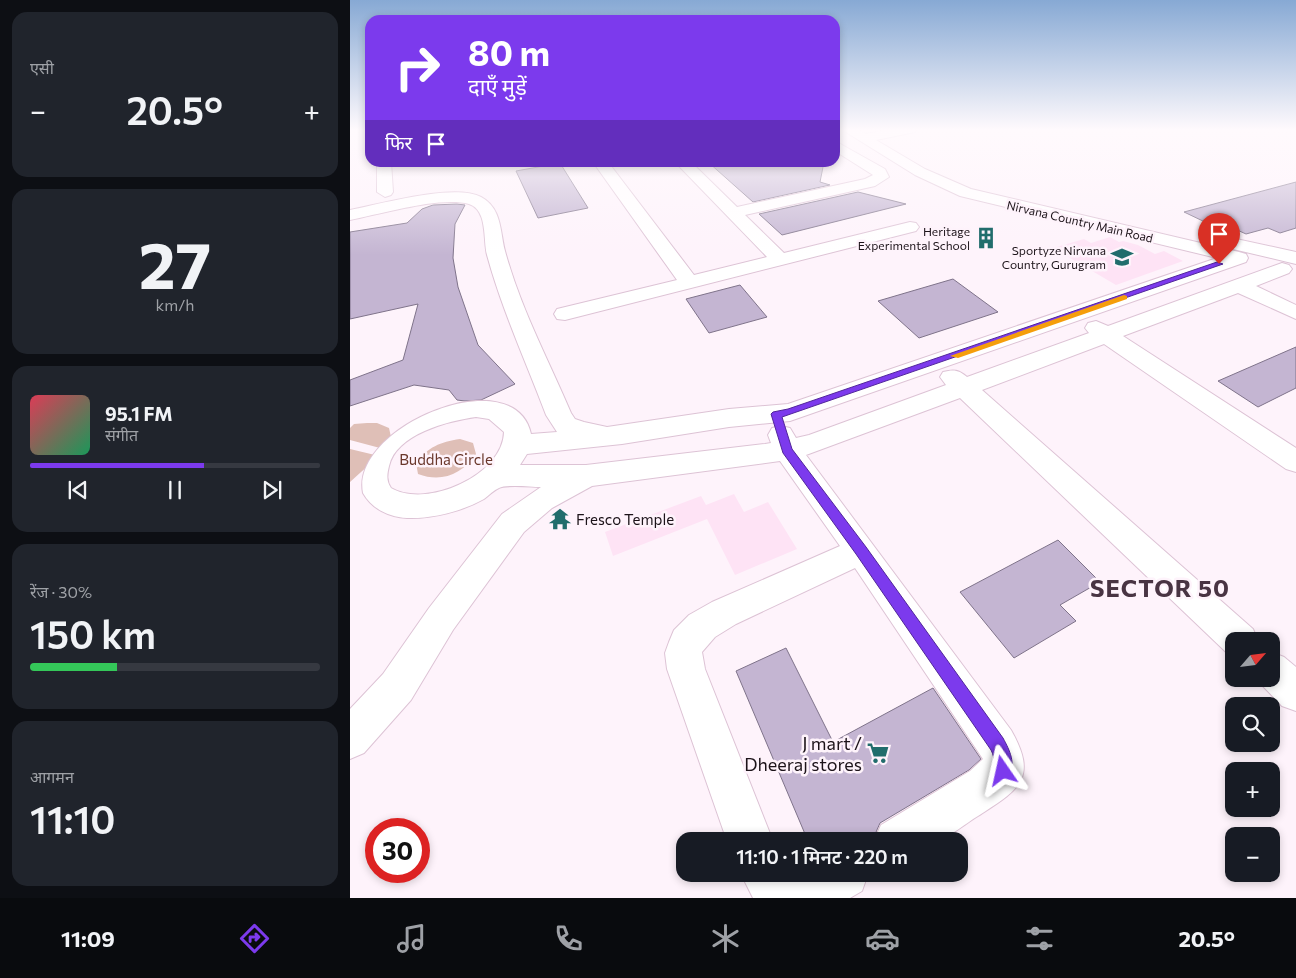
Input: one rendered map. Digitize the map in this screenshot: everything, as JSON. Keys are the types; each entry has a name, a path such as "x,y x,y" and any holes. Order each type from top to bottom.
{"street":[{"path":"384,171 385,192"},
{"path":"607,171 690,282"},
{"path":"691,171 780,260"},
{"path":"733,213 870,183 881,177 878,171"},
{"name":"Nirvana Country Main Road","path":"921,171 925,175 966,193 1237,258 1291,267"},
{"name":"Nirvana Country Main Road","path":"950,171 980,184 1291,267"},
{"path":"350,215 444,197 475,200 482,205 491,218 495,249 508,293 559,415 566,425 579,431 622,435"},
{"path":"565,314 910,227"},
{"path":"517,446 622,435 729,418 790,412 1237,258"},
{"path":"495,476 586,476 787,450 813,444 1238,284 1291,267"},
{"path":"1238,284 1296,313"},
{"path":"1076,314 1296,462"},
{"path":"936,362 1230,632"},
{"path":"476,409 498,413 512,422 518,437 517,446 505,467 495,476 473,491 451,500 415,507 388,502 374,489 371,472 380,452 398,435 423,421 450,412 476,409"},
{"path":"776,414 787,450 960,689 1004,757 1003,771 985,786 911,832"},
{"path":"350,739 397,688 441,619 513,524 541,500 586,476"},
{"path":"747,832 686,669 683,653 686,642 702,626 724,613 861,550"},
{"path":"1280,678 1296,692"},
{"path":"770,882 774,888 787,897 794,898"},
{"path":"806,898 832,882"}],"shaded area":[{"name":"Sportyze Nirvana Country, Gurugram","path":"1110,237 1119,242 1123,241 1138,245 1155,254 1164,251 1183,261 1116,285 1053,248 1084,239 1091,243"},
{"path":"734,494 744,512 768,502 797,549 735,575 707,519 613,556 605,532 701,496 706,505"}],"green space":[{"path":"377,423 389,428 391,437 380,448 350,440 350,428 354,424"},
{"name":"Buddha Circle","path":"460,439 473,443 476,454 464,467 451,475 443,477 427,477 418,474 416,463 425,453 440,444"},
{"path":"350,449 375,455 371,463 350,482"}],"building":[{"path":"516,171 565,171 588,208 538,218"},
{"path":"718,171 822,171 820,182 830,185 753,202"},
{"path":"1296,182 1296,228 1280,233 1268,228 1246,234 1235,229 1226,232 1184,212"},
{"path":"858,192 906,204 782,235 759,214"},
{"path":"433,205 465,205 455,224 453,258 458,287 478,345 515,384 481,400 465,401 457,400 449,390 414,385 350,406 350,380 403,360 418,304 350,319 350,232 407,223 422,209"},
{"path":"953,279 998,312 919,338 878,301"},
{"path":"740,285 767,317 709,333 686,299"},
{"path":"1296,347 1296,388 1258,407 1218,381"},
{"path":"1058,540 1100,582 1060,605 1076,621 1014,658 960,592"},
{"name":"J mart / Dheeraj stores","path":"786,648 833,742 933,688 981,759 969,770 880,823 876,832 804,832 736,671"}],"slow traffic":[{"path":"955,356 1124,297"}],"place":[{"name":"Heritage Experimental School","path":"986,238"},
{"name":"Sportyze Nirvana Country, Gurugram","path":"1122,257"},
{"name":"Fresco Temple","path":"560,519"},
{"name":"J mart / Dheeraj stores","path":"878,753"}],"district":[{"name":"SECTOR 50","path":"1160,587"}],"route":[{"path":"1003,771 1004,757 960,689 787,450 780,433 776,414 790,412 1219,264"}]}
